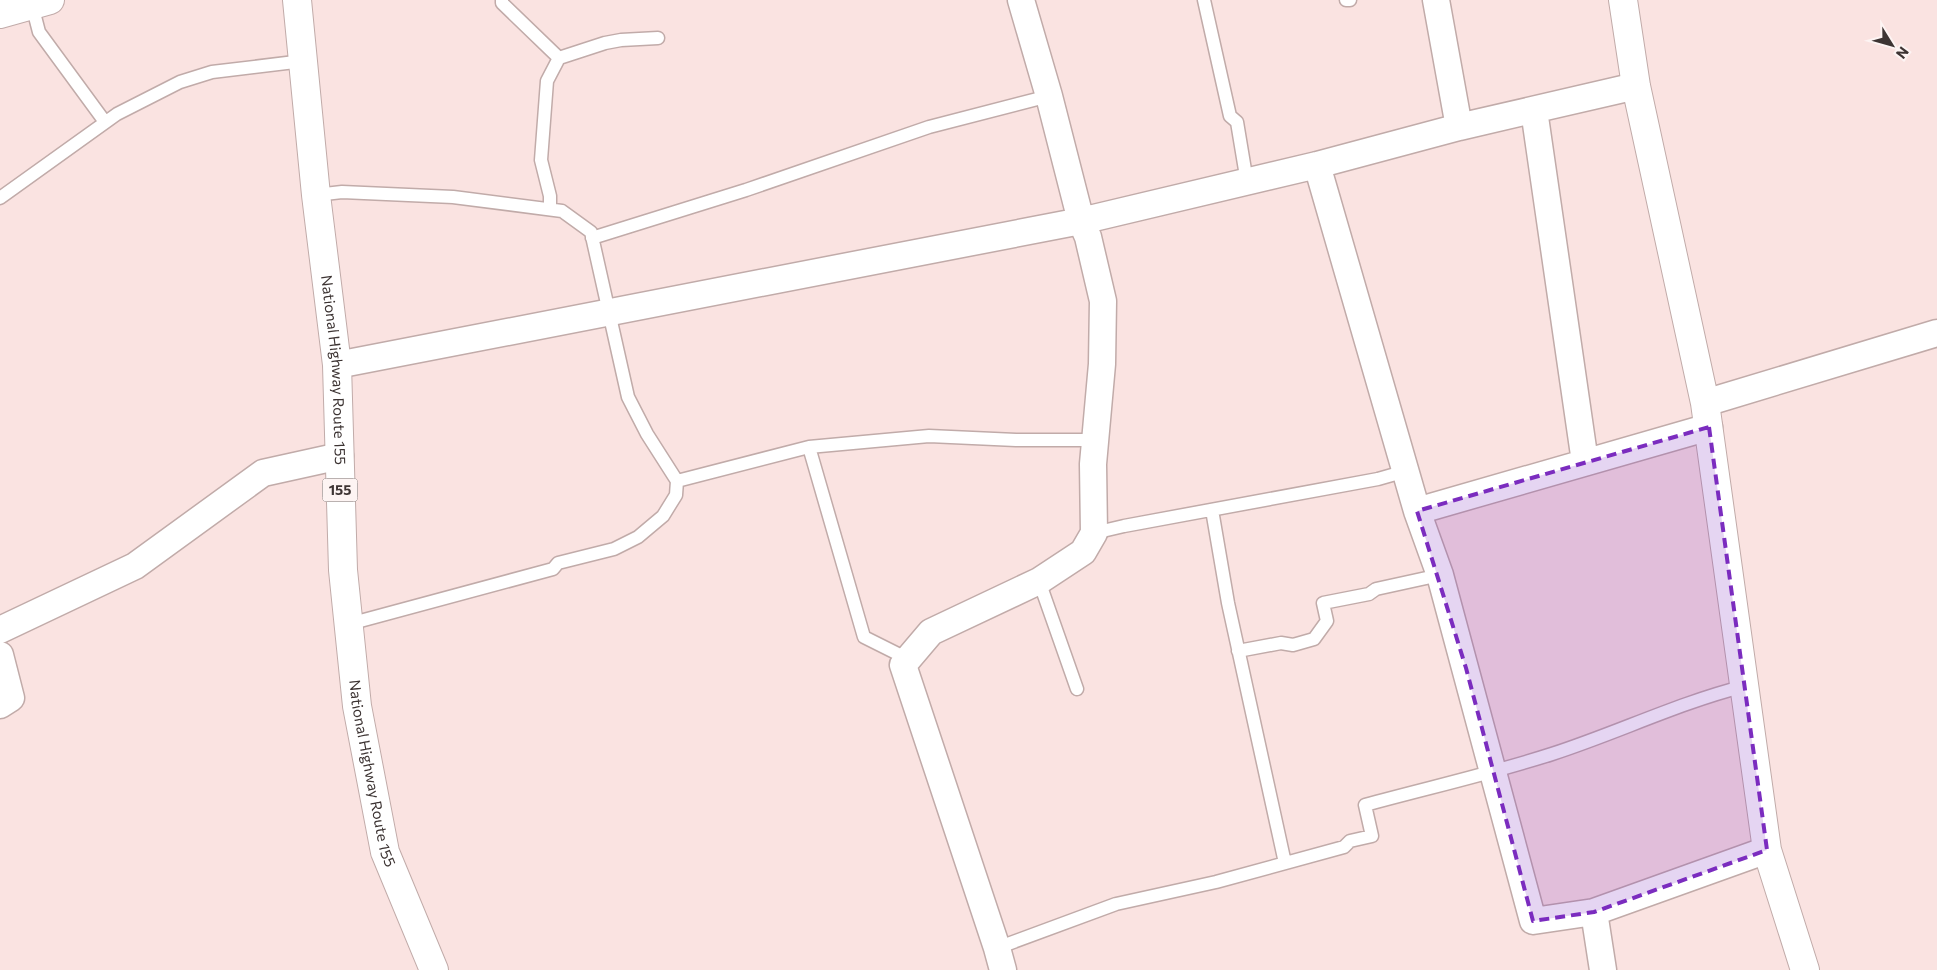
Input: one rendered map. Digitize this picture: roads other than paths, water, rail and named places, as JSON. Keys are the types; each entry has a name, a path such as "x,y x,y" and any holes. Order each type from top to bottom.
{"main road":[{"name":"National Highway Route 155","path":"297,0 316,195 337,365 343,570 357,706 385,852 434,970"},
{"path":"1623,0 1636,86 1707,415 1767,850 1805,970"},
{"path":"0,14 41,2"}],"street":[{"path":"1000,959 903,664 931,632 1039,581 1083,552 1094,533 1093,464 1102,364 1103,301 1088,237 1081,220 1049,96 1021,0"},
{"path":"1436,0 1459,128"},
{"path":"337,365 1081,220 1247,182 1459,128 1636,86"},
{"path":"1534,110 1585,462"},
{"path":"1317,165 1417,511 1440,575 1533,921 1594,912 1767,850"},
{"path":"1417,511 1585,462 1707,415 1937,333"},
{"path":"0,630 135,566 263,473 340,456"},
{"path":"0,655 11,698 0,706"},
{"path":"1594,912 1603,970"}],"lane":[{"path":"502,0 502,3 559,58"},
{"path":"1204,0 1230,116 1237,122 1247,182"},
{"path":"41,2 39,32 105,122"},
{"path":"550,209 550,196 541,160 547,81 559,58 605,43 620,40 658,38"},
{"path":"0,198 117,114 180,82 212,72 303,61"},
{"path":"592,238 746,190 929,128 1049,96"},
{"path":"316,195 342,192 453,197 550,209 562,211 591,232 628,397 647,434 677,481 676,495 663,516 638,536 614,549 558,563 552,569 349,624"},
{"path":"677,481 809,447 929,436 1016,440 1095,440"},
{"path":"809,447 864,637 908,659"},
{"path":"1094,533 1378,479 1406,471"},
{"path":"1212,510 1228,603 1285,863"},
{"path":"1238,651 1281,643 1293,645 1314,639 1327,621 1324,603 1369,594 1376,589 1440,575"},
{"path":"1039,581 1077,689"},
{"path":"1000,959 1116,904 1216,882 1344,847 1350,841 1372,836 1365,805 1493,771 1585,742 1710,694 1745,686"}]}
